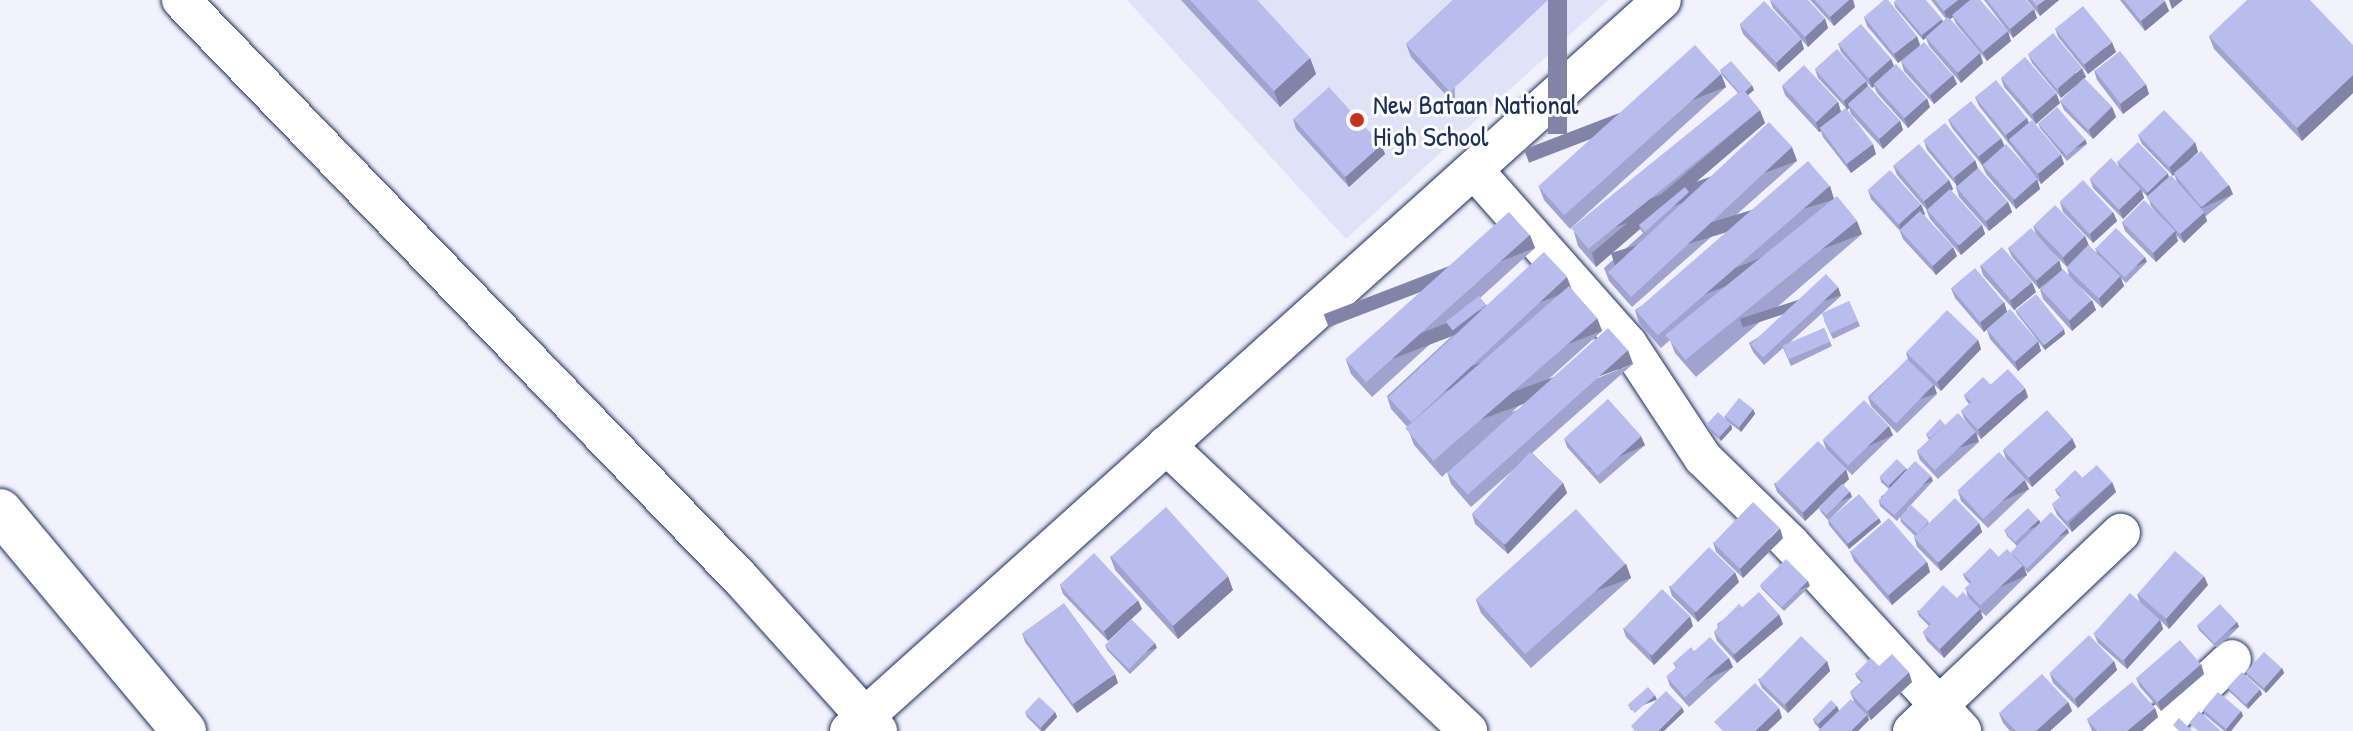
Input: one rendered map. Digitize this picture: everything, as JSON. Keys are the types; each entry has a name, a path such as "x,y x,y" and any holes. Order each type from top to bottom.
{"main road":[{"path":"0,511 184,731"}],"street":[{"path":"181,0 865,726 1166,445 1662,0"},
{"path":"1474,170 1628,344 1703,458 1790,543 1937,723 2121,533"},
{"path":"1166,445 1468,731"},
{"path":"2154,731 2232,659"}],"shaded area":[{"name":"New Bataan National High School","path":"1127,0 1608,0 1346,239"}],"building":[{"path":"1190,0 1257,0 1310,58 1274,91"},
{"path":"1453,0 1548,0 1450,92 1406,44"},
{"path":"1770,0 1808,0 1825,18 1805,37"},
{"path":"1815,0 1849,0 1830,17"},
{"path":"1888,0 1917,36 1894,54 1864,17"},
{"path":"1926,0 1942,19 1922,35 1894,2"},
{"path":"1935,0 1958,0 1944,11"},
{"path":"1970,0 1980,0 2008,31 1983,52 1952,15"},
{"path":"1987,0 2026,0 2034,9 2010,29"},
{"path":"2124,0 2164,0 2165,1 2141,21"},
{"path":"2247,0 2310,0 2353,45 2353,75 2297,128 2209,36"},
{"path":"1764,1 1801,39 1776,63 1740,25"},
{"path":"2083,6 2112,42 2084,64 2055,29"},
{"path":"1948,17 1980,53 1958,73 1926,37"},
{"path":"1861,24 1891,59 1869,78 1838,44"},
{"path":"2053,33 2082,67 2057,89 2028,54"},
{"path":"1924,42 1953,75 1930,95 1901,62"},
{"path":"1695,45 1721,74 1564,215 1538,186"},
{"path":"1837,49 1866,81 1843,101 1815,69"},
{"path":"2120,51 2146,84 2121,104 2095,71"},
{"path":"2025,57 2056,93 2032,114 2001,78"},
{"path":"1731,61 1752,85 1745,92 1743,89 1739,92 1720,70"},
{"path":"1896,64 1927,98 1904,118 1874,84"},
{"path":"1804,65 1838,102 1816,122 1782,85"},
{"path":"2084,78 2112,107 2088,130 2060,101"},
{"path":"1996,80 2027,118 2006,135 1975,97"},
{"path":"1868,86 1899,121 1879,139 1848,104"},
{"path":"1329,87 1381,145 1346,177 1293,119"},
{"path":"1743,89 1760,110 1588,249 1571,228"},
{"path":"1971,101 2001,138 1979,157 1948,119"},
{"path":"2057,107 2085,139 2066,156 2038,123"},
{"path":"1846,108 1873,144 1847,164 1820,128"},
{"path":"2164,110 2195,142 2169,167 2138,135"},
{"path":"2032,120 2061,154 2038,174 2009,139"},
{"path":"1769,122 1792,147 1631,297 1608,272"},
{"path":"1945,123 1975,160 1953,178 1923,141"},
{"path":"2138,142 2168,173 2148,192 2118,161"},
{"path":"1919,144 1949,180 1924,201 1894,165"},
{"path":"2006,144 2037,179 2014,200 1983,165"},
{"path":"2201,151 2229,185 2201,207 2174,173"},
{"path":"2111,158 2141,189 2119,210 2089,179"},
{"path":"1808,161 1830,186 1658,335 1636,311"},
{"path":"1978,168 2008,202 1986,221 1956,187"},
{"path":"1890,170 1921,204 1898,224 1868,190"},
{"path":"2171,175 2204,212 2180,234 2146,197"},
{"path":"2083,180 2113,212 2090,234 2060,202"},
{"path":"1685,187 1689,192 1645,232 1639,225"},
{"path":"1950,189 1982,225 1959,245 1927,210"},
{"path":"1837,196 1857,221 1685,360 1665,335"},
{"path":"2144,200 2175,231 2153,253 2122,222"},
{"path":"2055,205 2085,236 2063,257 2033,226"},
{"path":"1920,211 1953,247 1933,266 1900,230"},
{"path":"1509,212 1530,235 1366,382 1346,359"},
{"path":"2031,228 2059,260 2037,280 2008,248"},
{"path":"2116,228 2145,257 2124,277 2095,249"},
{"path":"2088,245 2120,276 2099,299 2066,267"},
{"path":"2002,247 2032,282 2011,300 1981,265"},
{"path":"1544,252 1567,277 1411,422 1388,397"},
{"path":"1975,268 2004,302 1980,322 1951,288"},
{"path":"2063,269 2092,300 2070,320 2041,289"},
{"path":"1826,274 1838,287 1763,357 1751,344"},
{"path":"1569,286 1597,318 1433,461 1405,428"},
{"path":"2036,294 2064,329 2044,345 2016,310"},
{"path":"1479,296 1486,305 1453,331 1446,322"},
{"path":"1849,301 1858,321 1831,333 1822,313"},
{"path":"2010,309 2038,341 2015,362 1987,329"},
{"path":"1947,310 1978,340 1937,382 1906,352"},
{"path":"1608,328 1628,350 1468,495 1447,473"},
{"path":"1824,328 1830,342 1788,359 1783,346"},
{"path":"1907,359 1934,385 1896,424 1869,398"},
{"path":"2008,369 2025,388 1978,430 1961,411"},
{"path":"1983,377 1991,385 1971,402 1964,395"},
{"path":"1739,398 1753,409 1739,427 1725,416"},
{"path":"1608,399 1641,436 1598,476 1564,438"},
{"path":"1864,400 1889,426 1848,465 1823,440"},
{"path":"2047,410 2072,438 2029,478 2003,449"},
{"path":"1718,412 1731,424 1720,437 1706,424"},
{"path":"1958,413 1976,432 1935,470 1917,451"},
{"path":"1940,419 1945,425 1930,438 1926,434"},
{"path":"1818,441 1846,469 1803,512 1775,484"},
{"path":"1530,452 1563,483 1505,545 1472,514"},
{"path":"1999,452 2025,480 1983,519 1957,491"},
{"path":"1897,459 1906,468 1889,486 1879,477"},
{"path":"1915,461 1931,476 1894,515 1878,500"},
{"path":"2097,465 2112,482 2067,522 2052,504"},
{"path":"2075,470 2083,478 2063,498 2055,490"},
{"path":"1842,484 1850,492 1826,515 1819,507"},
{"path":"1859,494 1879,518 1848,543 1828,520"},
{"path":"1955,498 1979,523 1938,563 1914,538"},
{"path":"1753,502 1780,528 1740,569 1713,543"},
{"path":"1911,505 1929,521 1917,534 1900,518"},
{"path":"1166,507 1228,576 1173,626 1111,557"},
{"path":"2028,508 2039,520 2015,542 2004,531"},
{"path":"1576,509 1626,564 1525,654 1476,599"},
{"path":"2051,512 2067,528 2027,569 2011,552"},
{"path":"1889,518 1927,562 1889,595 1851,551"},
{"path":"1709,547 1735,572 1696,612 1670,587"},
{"path":"1990,548 1999,557 1973,583 1964,574"},
{"path":"2007,549 2023,566 1980,605 1965,589"},
{"path":"2175,551 2204,576 2166,619 2138,594"},
{"path":"1094,553 1138,600 1103,632 1060,585"},
{"path":"1786,559 1808,581 1782,607 1760,585"},
{"path":"1943,585 1957,598 1932,625 1918,612"},
{"path":"1662,589 1690,616 1652,656 1624,629"},
{"path":"1759,592 1779,614 1734,654 1714,632"},
{"path":"1963,592 1980,609 1940,649 1923,632"},
{"path":"2130,593 2160,620 2123,661 2093,634"},
{"path":"1064,603 1115,673 1073,704 1022,634"},
{"path":"1739,604 1742,607 1721,628 1718,625"},
{"path":"2220,604 2237,622 2214,643 2197,625"},
{"path":"1131,619 1155,643 1129,669 1105,645"},
{"path":"2089,635 2114,661 2074,699 2049,673"},
{"path":"1801,636 1827,661 1785,705 1759,680"},
{"path":"1710,637 1729,658 1685,697 1666,676"},
{"path":"2180,640 2201,664 2157,702 2136,678"},
{"path":"1691,647 1694,651 1677,667 1673,663"},
{"path":"2264,652 2282,668 2264,688 2246,672"},
{"path":"1892,654 1909,672 1867,711 1850,693"},
{"path":"1871,658 1879,666 1863,681 1855,674"},
{"path":"2242,672 2260,689 2246,704 2228,687"},
{"path":"2042,674 2068,702 2036,731 2016,731 1999,713"},
{"path":"2132,682 2155,708 2127,731 2097,731 2087,719"},
{"path":"1755,683 1779,708 1755,731 1723,731 1714,722"},
{"path":"1648,687 1655,695 1635,713 1628,705"},
{"path":"1666,691 1682,707 1658,731 1635,731 1631,726"},
{"path":"2218,692 2241,711 2226,729 2203,710"},
{"path":"1039,697 1055,712 1041,727 1025,712"},
{"path":"1851,699 1867,715 1851,731 1818,731"},
{"path":"1831,700 1837,706 1818,724 1813,719"},
{"path":"2199,711 2221,731 2198,731 2189,723"},
{"path":"2179,718 2192,731 2179,731 2173,725"}],"place":[{"name":"New Bataan National High School","path":"1357,120"}]}
